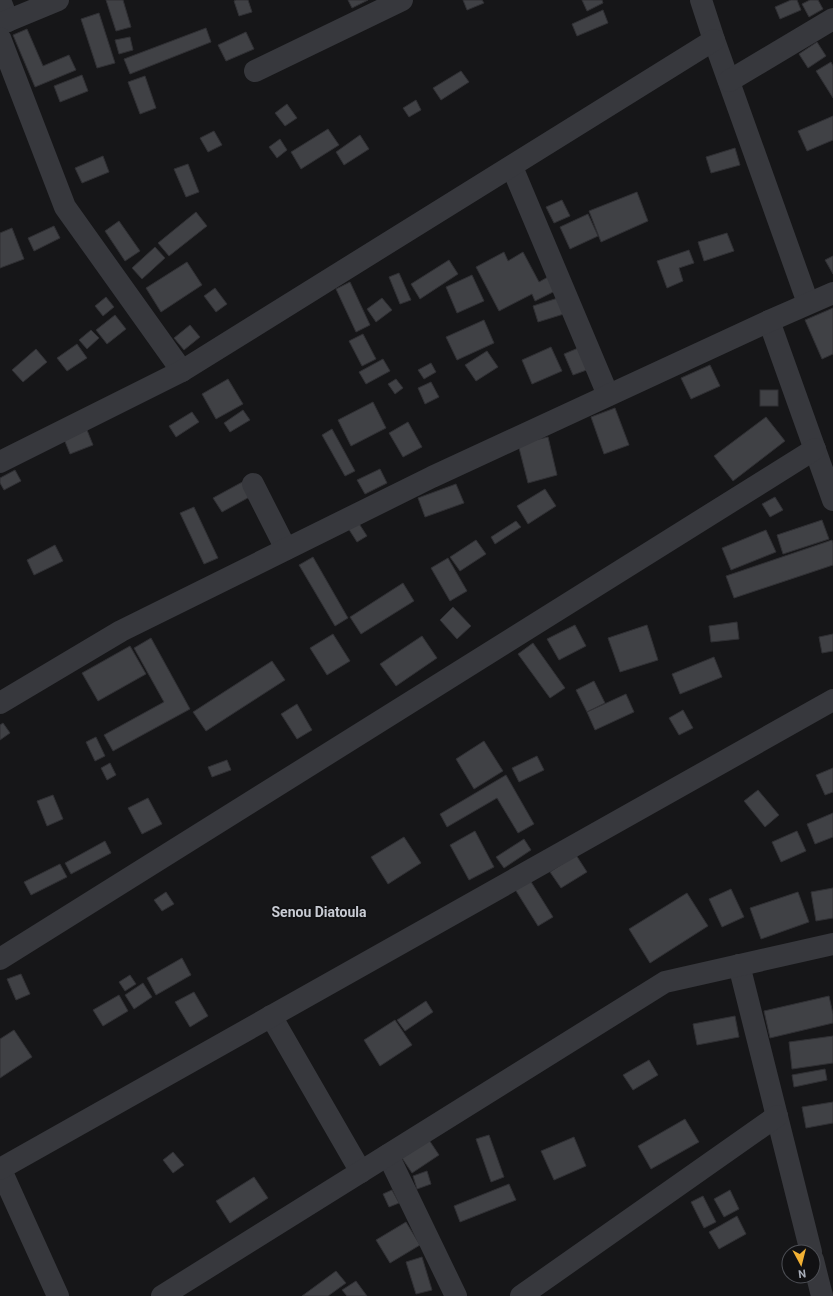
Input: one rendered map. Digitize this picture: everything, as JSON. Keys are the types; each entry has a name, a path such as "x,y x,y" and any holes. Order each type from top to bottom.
{"street":[{"path":"0,0 3,28 65,207 182,371"},
{"path":"3,28 58,0"},
{"path":"256,70 402,0"},
{"path":"701,0 808,303"},
{"path":"730,81 833,19"},
{"path":"0,462 182,371 714,40"},
{"path":"512,167 608,395"},
{"path":"0,703 121,631 432,477 808,303 833,293"},
{"path":"769,321 833,500"},
{"path":"0,959 815,449"},
{"path":"253,484 286,549"},
{"path":"58,1296 0,1168 833,700"},
{"path":"162,1296 665,982 833,944"},
{"path":"739,965 809,1244"},
{"path":"271,1016 361,1172"},
{"path":"520,1296 777,1116"},
{"path":"388,1155 456,1296"},
{"path":"819,1284 822,1296"}],"building":[{"path":"106,0 123,0 131,27 116,31"},
{"path":"248,0 252,12 239,16 234,1"},
{"path":"348,0 368,0 352,8"},
{"path":"463,0 482,0 484,3 467,10"},
{"path":"582,0 602,0 603,3 587,11"},
{"path":"791,0 797,0 801,10 780,19 775,7"},
{"path":"810,0 818,0 823,9 809,17 802,4"},
{"path":"603,10 608,23 577,36 572,24"},
{"path":"99,13 115,63 97,68 81,19"},
{"path":"206,28 211,42 130,74 124,59"},
{"path":"27,29 43,66 69,55 76,70 35,87 13,35"},
{"path":"246,32 254,49 226,61 218,45"},
{"path":"130,37 133,50 119,54 115,40"},
{"path":"817,42 826,56 808,68 799,54"},
{"path":"831,62 833,66 833,98 816,71"},
{"path":"461,71 469,82 441,100 433,88"},
{"path":"82,75 88,91 60,102 54,86"},
{"path":"145,76 156,108 140,114 128,82"},
{"path":"416,100 421,110 409,117 403,108"},
{"path":"287,104 297,118 285,126 275,113"},
{"path":"833,116 833,140 807,151 798,131"},
{"path":"328,129 339,145 301,169 291,152"},
{"path":"214,131 222,145 208,152 200,138"},
{"path":"360,135 369,149 344,165 336,152"},
{"path":"280,139 287,150 277,158 269,147"},
{"path":"735,148 740,165 711,173 706,157"},
{"path":"103,156 109,172 82,183 75,168"},
{"path":"188,164 199,192 186,197 174,169"},
{"path":"637,192 648,221 601,242 589,211"},
{"path":"562,200 570,216 554,223 546,207"},
{"path":"196,212 207,226 169,256 158,243"},
{"path":"588,214 598,236 570,249 560,227"},
{"path":"119,221 140,251 125,261 105,231"},
{"path":"54,226 60,238 34,251 28,238"},
{"path":"12,228 24,259 0,268 0,233"},
{"path":"727,233 734,251 704,261 698,242"},
{"path":"155,247 165,258 142,279 132,268"},
{"path":"689,250 694,263 679,268 683,281 667,288 657,261"},
{"path":"504,252 508,261 523,252 539,282 548,277 555,291 535,301 532,294 499,311 476,267"},
{"path":"833,256 833,274 825,260"},
{"path":"449,260 458,274 420,299 411,284"},
{"path":"187,262 202,285 161,312 146,288"},
{"path":"399,273 411,300 400,304 389,277"},
{"path":"472,275 484,301 457,313 446,287"},
{"path":"350,282 370,325 356,332 336,289"},
{"path":"215,288 227,304 216,312 204,296"},
{"path":"106,297 114,307 103,316 95,306"},
{"path":"561,297 567,313 538,322 533,306"},
{"path":"382,298 392,310 376,322 367,309"},
{"path":"833,308 833,354 822,359 805,320"},
{"path":"115,315 126,329 107,344 96,330"},
{"path":"484,320 494,343 457,360 446,337"},
{"path":"190,325 200,337 184,350 174,338"},
{"path":"91,330 99,338 87,349 79,340"},
{"path":"363,334 376,359 362,366 349,341"},
{"path":"77,344 87,358 67,371 57,358"},
{"path":"583,346 592,368 573,375 564,354"},
{"path":"551,347 562,371 532,384 522,360"},
{"path":"36,349 47,362 23,382 12,370"},
{"path":"487,351 498,367 476,381 465,365"},
{"path":"383,359 390,371 366,384 359,372"},
{"path":"431,363 436,372 424,379 418,370"},
{"path":"710,365 720,386 691,399 681,378"},
{"path":"228,379 243,404 216,419 202,394"},
{"path":"396,379 403,388 395,394 388,384"},
{"path":"431,382 439,397 425,404 418,388"},
{"path":"760,390 778,390 778,406 760,406"},
{"path":"373,402 386,428 351,446 338,420"},
{"path":"615,408 629,445 604,454 591,417"},
{"path":"243,410 250,420 230,432 224,423"},
{"path":"192,412 199,422 176,437 169,426"},
{"path":"766,417 785,441 733,481 714,456"},
{"path":"408,422 422,447 403,457 389,433"},
{"path":"332,429 355,471 345,476 322,435"},
{"path":"87,430 93,445 70,454 64,439"},
{"path":"548,437 557,475 528,483 518,444"},
{"path":"380,469 387,483 365,494 357,480"},
{"path":"15,470 21,481 4,490 0,483 0,478"},
{"path":"246,480 255,494 222,512 213,498"},
{"path":"456,484 464,503 425,517 418,498"},
{"path":"545,489 556,506 528,524 517,506"},
{"path":"775,497 783,510 770,517 762,504"},
{"path":"194,507 218,558 204,564 180,513"},
{"path":"822,520 829,539 783,554 777,535"},
{"path":"516,521 521,527 495,544 491,537"},
{"path":"358,522 367,536 357,542 348,528"},
{"path":"766,530 776,552 731,570 722,548"},
{"path":"476,540 486,554 460,571 450,557"},
{"path":"832,540 833,565 734,598 726,576"},
{"path":"55,545 63,561 34,575 27,560"},
{"path":"313,557 348,618 335,626 299,565"},
{"path":"448,558 467,591 450,601 431,568"},
{"path":"403,583 414,601 361,634 350,617"},
{"path":"453,607 471,626 457,639 440,620"},
{"path":"737,622 739,639 711,642 709,626"},
{"path":"575,625 586,646 559,660 547,639"},
{"path":"647,625 658,660 620,672 608,638"},
{"path":"333,634 350,661 327,675 310,648"},
{"path":"833,634 833,651 822,653 819,637"},
{"path":"422,636 437,658 396,686 380,664"},
{"path":"151,638 190,709 113,751 104,735 164,702 134,648"},
{"path":"533,643 565,688 550,698 518,654"},
{"path":"130,646 146,674 98,701 82,673"},
{"path":"714,657 722,677 680,694 672,674"},
{"path":"272,661 285,680 206,731 193,712"},
{"path":"594,681 605,703 587,712 576,690"},
{"path":"626,694 634,712 595,730 587,712"},
{"path":"297,704 312,730 297,739 281,714"},
{"path":"683,710 693,728 679,735 669,718"},
{"path":"3,723 10,733 0,740 0,725"},
{"path":"96,737 105,756 95,761 86,742"},
{"path":"484,741 503,771 474,789 456,759"},
{"path":"537,756 544,770 519,782 512,768"},
{"path":"227,760 231,770 212,777 208,767"},
{"path":"110,763 116,775 107,780 101,768"},
{"path":"833,768 833,792 825,795 816,775"},
{"path":"506,775 534,824 518,833 497,798 447,827 440,814"},
{"path":"758,790 779,815 765,827 744,801"},
{"path":"53,795 63,819 47,826 37,801"},
{"path":"148,798 162,824 142,834 128,808"},
{"path":"833,813 833,837 815,844 807,824"},
{"path":"475,831 494,867 469,880 450,845"},
{"path":"797,831 806,851 781,862 772,842"},
{"path":"404,837 421,863 388,884 371,857"},
{"path":"524,839 531,850 504,868 496,857"},
{"path":"105,841 111,853 71,874 65,863"},
{"path":"576,855 587,872 561,888 550,872"},
{"path":"60,864 67,877 31,895 24,882"},
{"path":"528,877 553,917 538,926 513,886"},
{"path":"833,888 833,918 816,921 811,892"},
{"path":"731,889 744,917 722,927 709,899"},
{"path":"166,892 174,904 162,911 154,900"},
{"path":"798,892 809,922 761,939 750,908"},
{"path":"687,893 708,926 650,963 629,929"},
{"path":"182,958 191,975 156,995 147,978"},
{"path":"21,974 30,994 16,1000 7,979"},
{"path":"130,975 136,984 125,991 119,982"},
{"path":"143,983 152,997 134,1009 125,995"},
{"path":"194,992 208,1016 190,1027 175,1002"},
{"path":"119,995 128,1011 103,1026 93,1010"},
{"path":"829,996 833,1014 833,1023 770,1038 764,1011"},
{"path":"426,1001 433,1012 405,1031 397,1020"},
{"path":"735,1016 739,1037 697,1045 693,1024"},
{"path":"395,1020 412,1045 380,1066 364,1040"},
{"path":"14,1030 32,1057 0,1078 0,1039"},
{"path":"833,1036 833,1063 792,1069 789,1042"},
{"path":"649,1060 658,1075 633,1090 623,1075"},
{"path":"825,1069 827,1080 794,1087 792,1075"},
{"path":"833,1102 833,1123 806,1128 802,1107"},
{"path":"685,1119 699,1142 651,1169 638,1146"},
{"path":"489,1135 504,1177 491,1182 476,1139"},
{"path":"574,1137 586,1166 554,1180 541,1151"},
{"path":"429,1140 439,1155 412,1173 402,1158"},
{"path":"173,1152 184,1165 173,1173 163,1160"},
{"path":"427,1171 431,1184 417,1189 413,1176"},
{"path":"254,1177 268,1198 230,1223 216,1201"},
{"path":"509,1184 516,1200 460,1222 454,1206"},
{"path":"392,1190 399,1203 389,1207 383,1194"},
{"path":"730,1190 739,1209 724,1217 714,1199"},
{"path":"703,1196 716,1222 704,1228 691,1202"},
{"path":"737,1216 746,1234 719,1249 709,1232"},
{"path":"406,1222 420,1245 390,1263 376,1240"},
{"path":"422,1257 432,1290 416,1294 406,1262"},
{"path":"336,1271 346,1283 328,1296 302,1296"},
{"path":"356,1281 367,1296 347,1296 342,1290"}],"district":[{"name":"Senou Diatoula","path":"319,912"}]}
